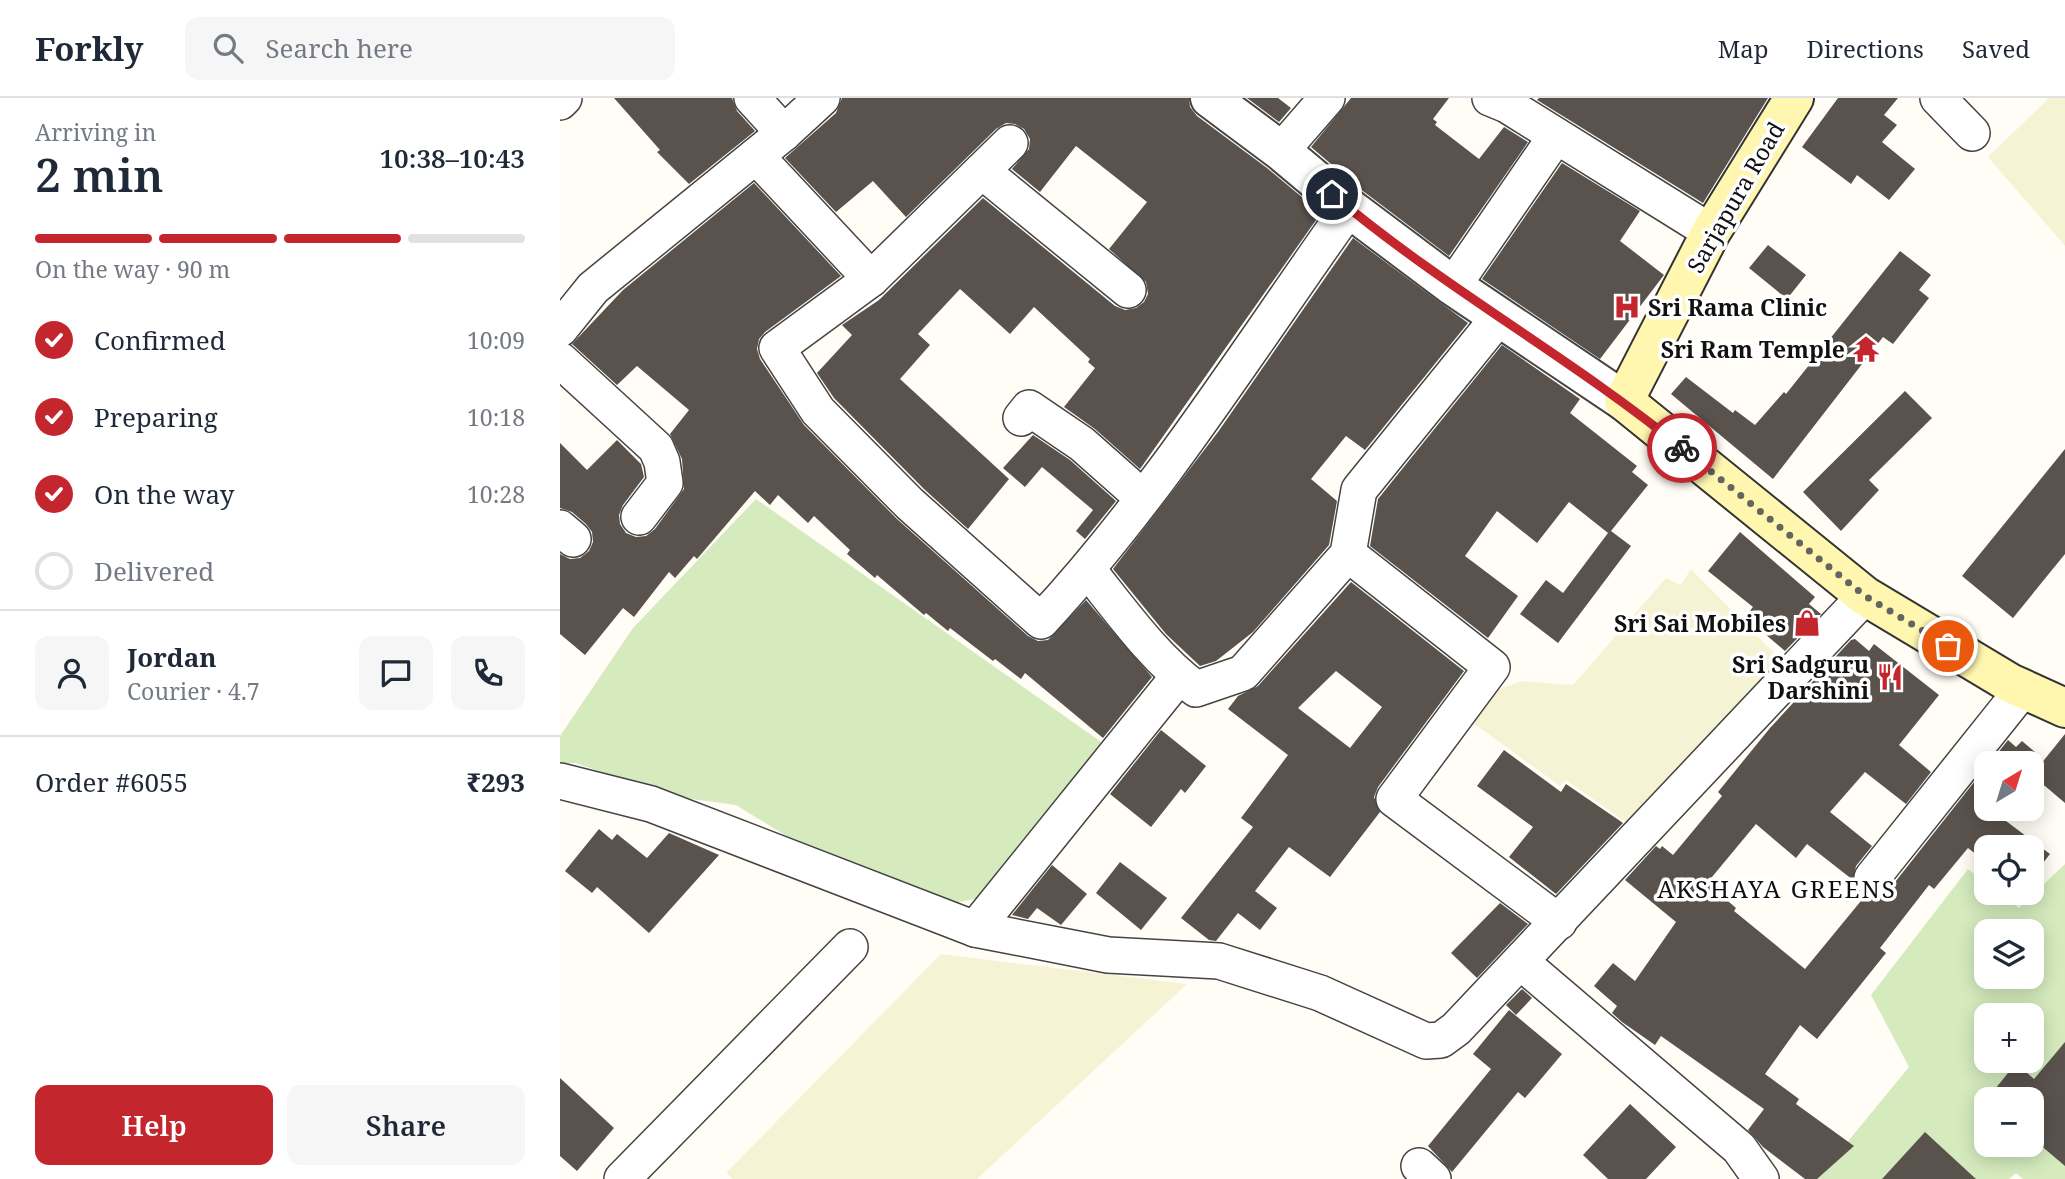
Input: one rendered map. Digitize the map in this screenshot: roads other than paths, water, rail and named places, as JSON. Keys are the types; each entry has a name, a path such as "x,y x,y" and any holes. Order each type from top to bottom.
{"main road":[{"name":"Sarjapura Road","path":"1624,401 1711,233 1794,98"},
{"path":"1624,401 1865,596 2023,689 2065,708"}],"street":[{"path":"752,98 784,133"},
{"path":"560,329 583,298 602,279 784,133 822,98"},
{"path":"1210,98 1453,286 1624,401"},
{"path":"1281,151 1327,98"},
{"path":"1938,98 1972,133"},
{"path":"1503,100 1711,233"},
{"path":"1453,286 1556,135"},
{"path":"1010,143 871,279 777,348 818,411 910,504 1041,621 1088,570 1143,498 1349,208"},
{"path":"756,156 871,279"},
{"path":"982,171 1128,290"},
{"path":"1088,570 1178,676 1196,689 1243,673 1348,554 1359,490 1499,317"},
{"path":"560,360 656,448 666,482 639,517"},
{"path":"1021,418 1029,408 1082,444 1143,498"},
{"path":"1348,554 1492,667 1394,799 1559,922"},
{"path":"560,781 651,804 975,929 1108,955 1219,961 1320,993 1426,1041 1441,1041 1521,962 1865,596"},
{"path":"975,929 1178,676"},
{"path":"1872,878 2023,689"},
{"path":"622,1179 850,947"},
{"path":"1521,962 1740,1148 1761,1179"}],"place":[{"name":"Sri Rama Clinic","path":"1627,307"},
{"name":"Sri Ram Temple","path":"1866,349"},
{"name":"Sri Sai Mobiles","path":"1807,623"},
{"name":"Sri Sadguru Darshini","path":"1890,677"}],"district":[{"name":"AKSHAYA GREENS","path":"1777,888"}]}
